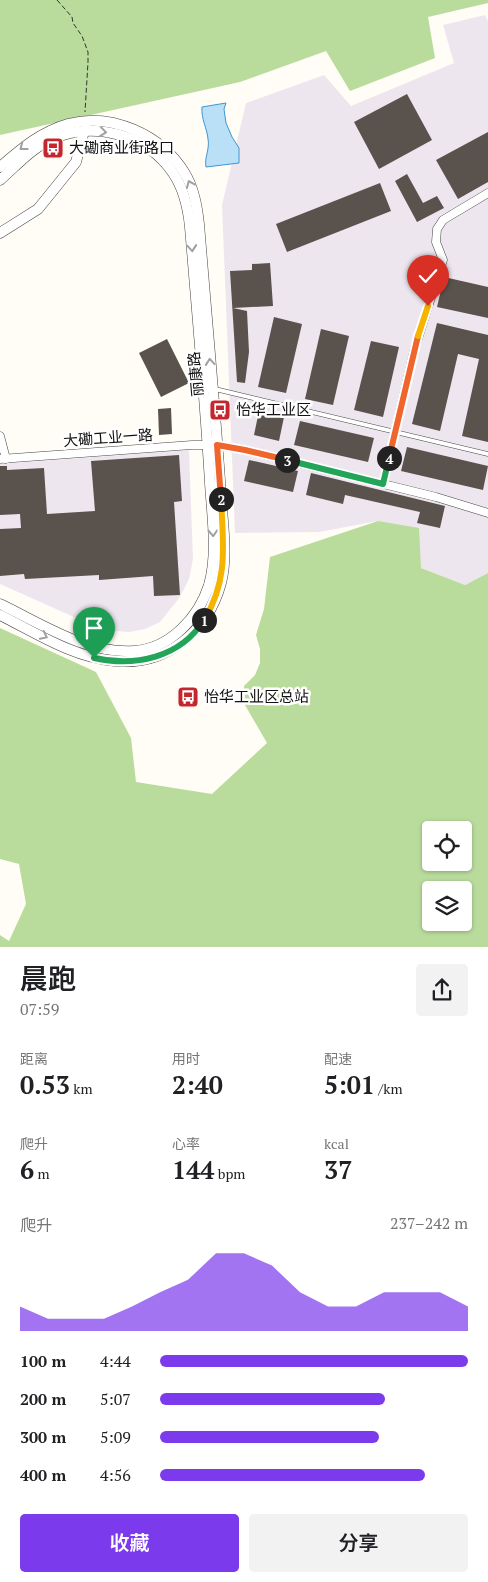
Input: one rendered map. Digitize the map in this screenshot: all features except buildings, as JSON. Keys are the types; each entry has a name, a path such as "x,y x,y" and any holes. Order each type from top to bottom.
{"street":[{"name":"丽康路","path":"0,167 26,144 66,124 84,126 117,124 132,128 147,136 173,158 188,179 198,214 213,389 213,540 210,577 204,597 188,623 160,644 140,650 122,651 104,649 68,637 0,604"},
{"name":"丽康路","path":"0,180 32,151 44,143 84,126 117,134 141,144 163,160 173,174 182,190 190,227 223,539 223,574 219,590 208,614 196,631 188,638 170,651 152,658 130,662 94,658 68,648 0,615"},
{"path":"0,233 38,209 76,162 84,126"},
{"path":"383,484 414,351 442,260 436,242 437,229 443,220 488,194"},
{"path":"0,436 3,459"},
{"name":"大磡工业一路","path":"3,459 212,445 245,450 436,497 488,514"}],"lane":[{"path":"213,389 488,454"}],"path":[{"path":"57,0 72,17 73,23 82,36 88,52 84,126"}],"shaded area":[{"path":"485,15 488,21 488,573 465,585 421,568 378,521 319,532 235,533 222,205 246,103 324,75 351,106 454,63 443,25"},
{"path":"189,450 193,559 189,579 180,597 160,622 145,629 129,632 103,630 0,584 0,464"}],"green space":[{"path":"0,0 488,0 488,3 428,17 435,58 350,91 326,51 240,82 0,135"},
{"path":"378,521 419,528 421,568 465,585 488,573 488,947 0,947 0,935 9,941 26,904 19,864 0,859 0,628 96,672 131,738 136,782 212,794 267,743 245,705 244,686 255,675 260,663 260,649 256,635 264,609 270,557"}],"water":[{"path":"226,103 224,109 226,123 239,148 239,163 206,167 208,143 202,107"}],"place":[{"name":"大磡商业街路口","path":"53,148"},
{"name":"怡华工业区","path":"220,410"},
{"name":"怡华工业区总站","path":"188,697"}],"route":[{"path":"94,658 130,662 160,655 180,645 196,631 208,614 221,582 224,564 217,445 245,450 383,484 414,351 428,306"}]}
